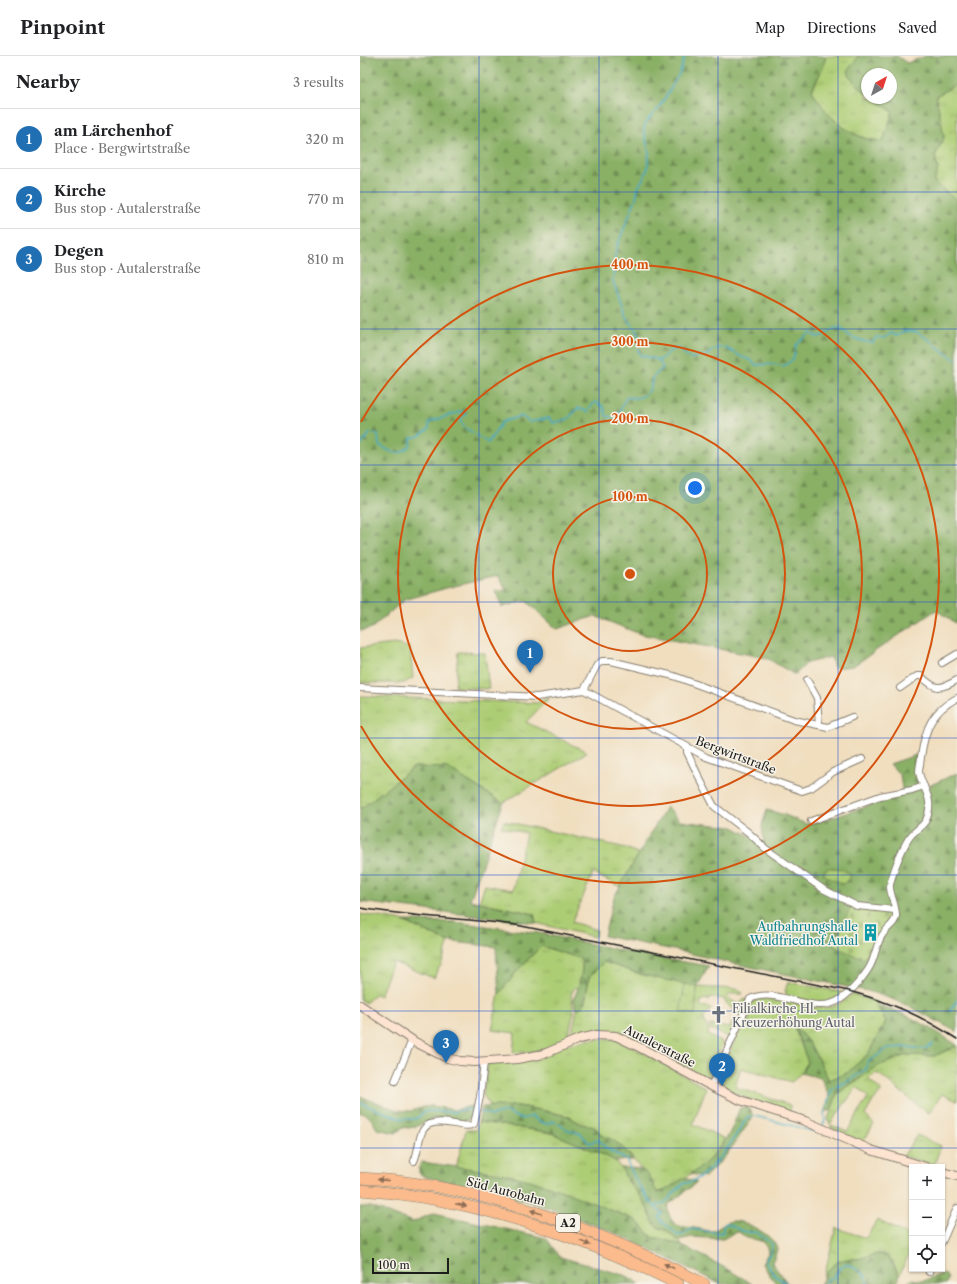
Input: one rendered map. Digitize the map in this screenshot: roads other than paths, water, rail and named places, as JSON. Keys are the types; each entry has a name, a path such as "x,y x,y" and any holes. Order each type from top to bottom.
{"highway":[{"name":"Süd Autobahn","path":"360,1178 424,1185 502,1202 540,1213 617,1242 704,1284"},
{"name":"Süd Autobahn","path":"360,1190 422,1197 460,1204 529,1222 612,1254 678,1284"}],"main road":[{"name":"Autalerstraße","path":"360,1005 412,1040 447,1058 460,1061 484,1062 517,1059 544,1054 579,1039 597,1035 616,1036 740,1100 818,1126 871,1150 916,1164"},
{"path":"945,1173 957,1176"}],"street":[{"path":"942,662 957,654"},
{"path":"360,688 537,697 584,690 597,665 602,661 611,661 674,676 794,720 828,727 852,717"},
{"path":"900,688 918,676 921,676 933,687 940,688 957,680"},
{"path":"807,680 817,698 818,725"},
{"name":"Bergwirtstraße","path":"584,690 706,757 802,791 810,788 833,772 862,759"},
{"path":"711,1086 750,999 756,996 766,996 817,1005 828,1005 841,999 872,964 877,943 883,933 894,922 897,915 889,886 898,859 910,837 926,822 930,808 928,795 919,772 922,752 930,721 945,705 957,698"},
{"path":"686,747 696,773 714,806 749,833 766,849 823,889 858,906 895,910"},
{"path":"811,821 880,796 912,790 924,786"},
{"path":"395,1081 412,1040"},
{"path":"414,1161 422,1133 427,1126 440,1122 471,1126 474,1124 480,1097 484,1062"},
{"path":"945,1236 957,1208"}],"waterway":[{"path":"638,345 639,338 637,332 626,317 613,281 616,249 636,198 638,188 647,171 649,153 644,131 645,124 658,109 671,88 680,72 685,56"},
{"path":"795,349 797,344 810,333 817,337 825,335 831,330 841,328 848,335 873,343 876,337 884,338 891,333 897,336 903,331 917,332 933,343"},
{"path":"935,345 957,361"},
{"path":"476,435 488,443 502,422 521,416 530,422 549,418 553,423 568,419 578,408 588,412 591,406 596,402 604,407 606,416 614,418 619,413 626,397 639,398 648,392 651,387 652,378 663,368 659,361 670,351 678,348 690,359 698,356 706,356 713,350 724,348 751,360 755,365 774,364 784,366 793,359 795,352"},
{"path":"638,349 640,355 659,360"},
{"path":"360,445 370,433 378,434 379,445 391,452 398,453 410,446 411,438 419,436 429,429 429,422 462,411 466,414 460,419 464,427 473,433"},
{"path":"950,1011 957,1000"},
{"path":"823,1125 825,1120 824,1113 832,1089 850,1080 866,1069 868,1062 888,1048 907,1047 924,1049 933,1044"},
{"path":"360,1103 402,1119 414,1119 419,1117 423,1112 429,1111 454,1112 465,1109 476,1111"},
{"path":"480,1112 487,1113 491,1116 506,1112 515,1117 528,1118 531,1116 547,1124 552,1121 566,1129 581,1134 589,1143 599,1140 606,1148 626,1160 637,1182 650,1202 662,1213 659,1217 661,1220 677,1235 682,1235 691,1229 719,1233 723,1232 723,1226 726,1223 737,1229 756,1232 772,1244 771,1252 765,1261 775,1276 788,1284"},
{"path":"656,1206 666,1202 685,1183 692,1182 710,1169 724,1153 747,1118 755,1116 820,1132"},
{"path":"824,1284 828,1279 833,1278 840,1268 845,1265 850,1265 865,1275 868,1284"}],"railway":[{"path":"360,908 516,925 849,991 905,1010 931,1023 957,1039"}],"place":[{"name":"am Lärchenhof","path":"530,673"},
{"name":"Aufbahrungshalle Waldfriedhof Autal","path":"871,933"},
{"name":"Filialkirche Hl. Kreuzerhöhung Autal","path":"719,1015"},
{"name":"Degen","path":"446,1063"},
{"name":"Kirche","path":"722,1086"}]}
